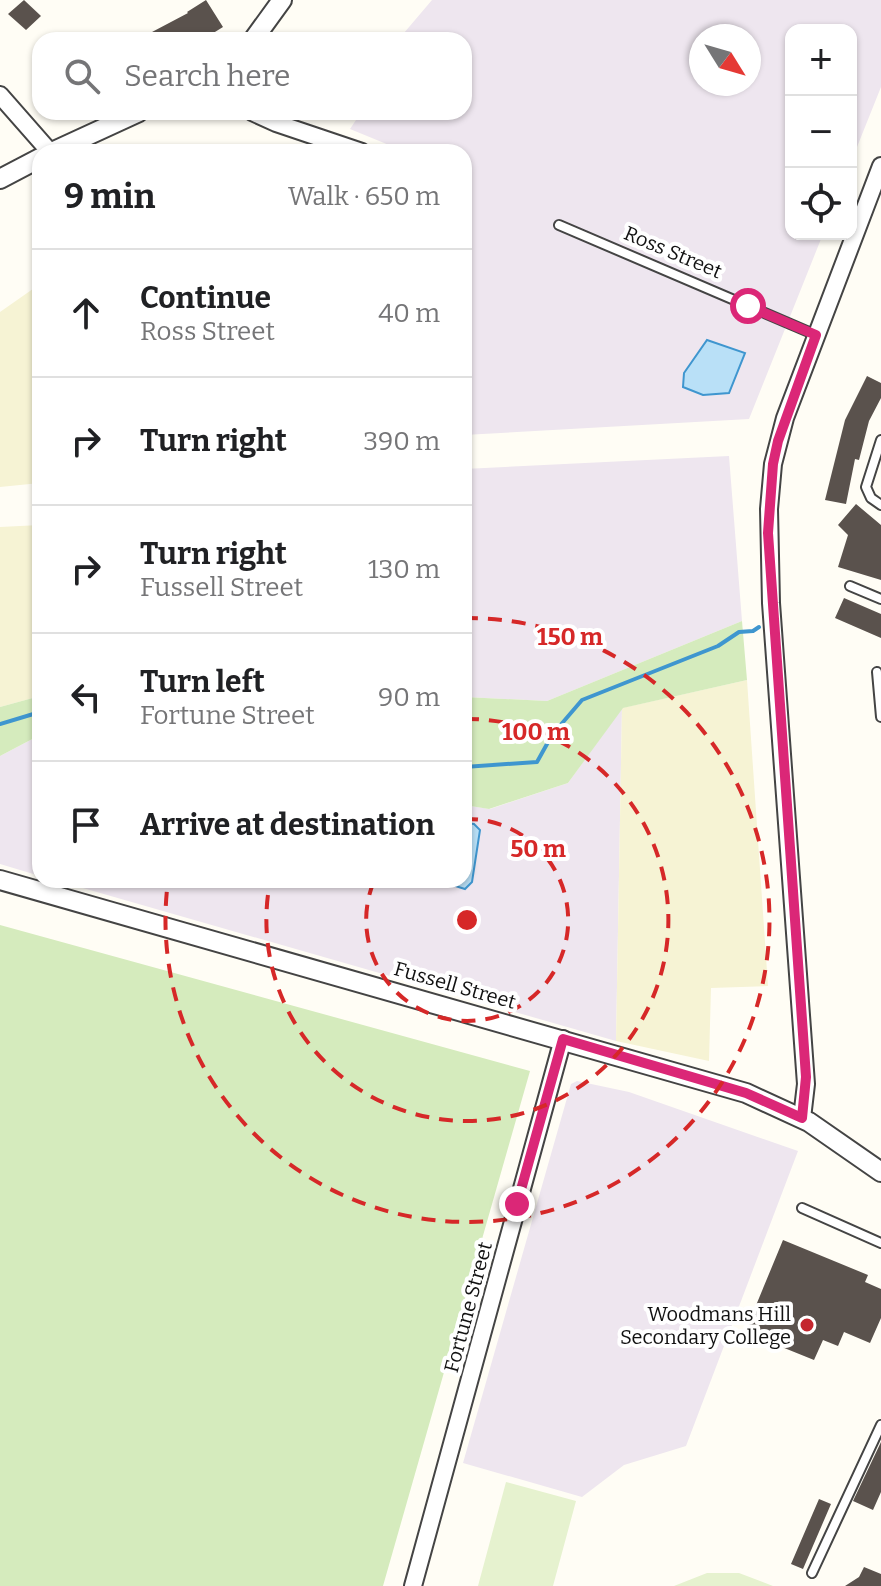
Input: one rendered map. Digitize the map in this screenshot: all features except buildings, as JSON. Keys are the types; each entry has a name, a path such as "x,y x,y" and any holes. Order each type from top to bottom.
{"street":[{"path":"259,32 282,0"},
{"path":"0,95 44,144"},
{"path":"69,144 121,120"},
{"path":"269,120 338,144"},
{"path":"0,179 32,162"},
{"path":"802,1118 806,1077 768,533 772,475 778,441 881,166"},
{"name":"Fussell Street","path":"0,880 746,1093 802,1118 881,1172"},
{"name":"Fortune Street","path":"413,1586 563,1039"}],"lane":[{"name":"Ross Street","path":"559,225 816,335"},
{"path":"881,440 866,485 870,497 881,505"},
{"path":"850,586 881,599"},
{"path":"877,672 881,716"},
{"path":"802,1208 881,1243"},
{"path":"812,1573 881,1425"}],"shaded area":[{"path":"432,0 881,0 881,87 857,147 857,24 785,24 785,240 821,240 749,419 472,435 472,144 387,144 350,129 356,120 472,120 472,32 405,32"},
{"path":"32,290 32,484 0,487 0,312"},
{"path":"729,456 742,621 547,701 472,697 472,469"},
{"path":"32,525 32,698 0,707 0,527"},
{"path":"747,680 768,986 711,988 709,1061 616,1041 622,708"},
{"path":"622,708 616,1041 83,888 472,888 472,806 490,809 568,783"},
{"path":"32,739 32,874 0,864 0,756"},
{"path":"577,1081 629,1092 798,1151 686,1446 624,1465 582,1497 463,1463 571,1084"}],"green space":[{"path":"742,621 747,680 623,708 568,783 489,809 472,806 472,697 547,701"},
{"path":"32,698 32,739 0,756 0,707"},
{"path":"0,925 530,1071 383,1586 0,1586"},
{"path":"506,1482 576,1501 553,1586 478,1586"},
{"path":"707,1573 739,1573 773,1586 674,1586"}],"water":[{"path":"707,340 745,353 729,393 703,395 683,387 684,373"},
{"path":"472,824 480,830 472,882"}],"waterway":[{"path":"472,766 537,762 552,735 582,700 718,646 739,632 753,631 759,627"},
{"path":"0,724 32,714"}],"place":[{"name":"Woodmans Hill Secondary College","path":"807,1325"}],"route":[{"path":"517,1204 563,1039 746,1093 802,1118 806,1077 768,533 773,464 778,441 816,335 748,306"}]}
